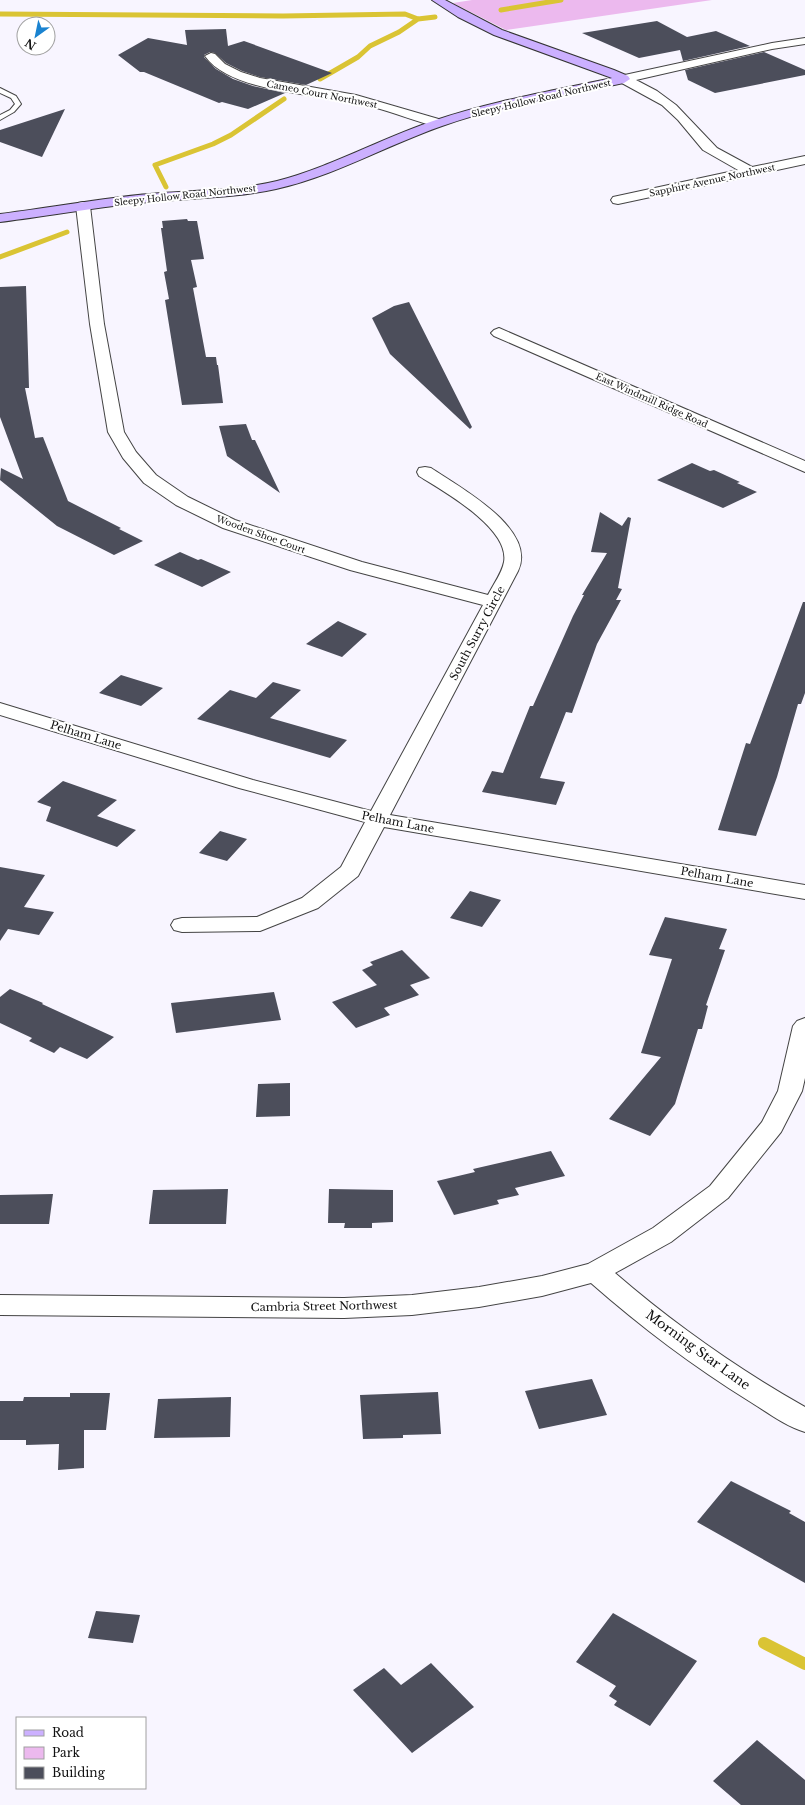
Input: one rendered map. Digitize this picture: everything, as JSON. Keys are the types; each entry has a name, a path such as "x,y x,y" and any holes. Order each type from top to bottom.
{"street":[{"path":"436,0 476,22 507,36 596,67 624,79 656,96 678,112 689,124 696,137 709,149 750,172"},
{"name":"Sleepy Hollow Road Northwest","path":"0,218 138,199 238,191 275,185 313,175 342,164 383,144 438,123 492,107 772,46 805,41"},
{"name":"Cameo Court Northwest","path":"211,56 215,63 227,70 253,79 283,87 354,99 438,123"},
{"name":"Sapphire Avenue Northwest","path":"618,200 805,160"},
{"name":"Wooden Shoe Court","path":"83,206 97,324 111,412 116,432 129,454 150,478 182,501 229,524 356,566 493,602"},
{"name":"East Windmill Ridge Road","path":"499,333 805,467"},
{"name":"South Surry Circle","path":"182,925 260,924 310,902 350,871 506,578 513,559 508,538 488,515 425,472"},
{"name":"Pelham Lane","path":"0,709 238,782 377,819 805,892"},
{"name":"Cambria Street Northwest","path":"0,1305 344,1308 412,1304 479,1297 542,1286 596,1272 662,1236 719,1192 772,1126 790,1091 805,1026"},
{"name":"Morning Star Lane","path":"596,1272 619,1293 720,1369 805,1421"}],"lane":[{"path":"0,90 18,101 18,104 4,113 0,118"},
{"path":"0,98 12,96"}],"green space":[{"path":"472,0 712,0 506,30 453,3"}],"building":[{"path":"657,21 687,37 716,31 750,46 683,61 680,50 639,58 582,33"},
{"path":"226,29 228,46 244,41 332,73 306,85 260,77 242,71 226,63 215,53 210,52 204,55 204,57 216,69 233,79 253,86 285,93 248,109 222,102 219,103 144,72 140,72 118,55 148,38 187,45 185,30"},
{"path":"764,52 805,70 805,75 715,93 688,80 685,70"},
{"path":"65,109 42,157 0,142 0,130"},
{"path":"187,219 188,221 197,221 204,259 191,260 197,287 193,288 206,357 216,357 223,403 182,405 165,300 169,299 164,272 167,271 161,228 163,228 162,221"},
{"path":"26,286 29,388 25,388 35,438 43,437 68,501 143,541 114,555 57,526 0,480 1,468 23,479 0,417 0,287"},
{"path":"409,302 472,427 470,429 390,354 372,318 394,306"},
{"path":"246,424 252,440 255,440 280,493 227,456 219,426"},
{"path":"692,463 710,471 714,470 757,492 723,508 657,480"},
{"path":"600,512 622,526 628,517 631,518 618,588 622,589 616,600 621,600 597,644 572,713 566,712 540,778 565,782 556,805 482,792 492,771 503,773 530,706 533,706 573,616 584,595 582,595 607,553 591,552"},
{"path":"180,552 231,572 202,587 154,565"},
{"path":"803,602 805,602 805,693 801,704 798,704 777,777 756,836 718,830 746,743 750,744"},
{"path":"338,621 367,634 342,657 306,644"},
{"path":"121,675 163,688 141,706 99,693"},
{"path":"273,682 301,690 270,718 347,740 330,758 197,719 230,690 256,698"},
{"path":"63,781 117,800 97,816 136,830 117,847 46,821 51,807 37,802"},
{"path":"220,831 247,839 227,861 199,853"},
{"path":"0,867 45,875 24,907 54,912 39,935 8,929 0,941"},
{"path":"470,891 501,900 482,927 450,918"},
{"path":"665,917 727,929 719,949 725,950 706,1005 708,1006 702,1029 698,1029 675,1104 650,1136 609,1119 661,1057 641,1053 672,959 649,955"},
{"path":"402,950 430,978 410,985 419,995 384,1008 390,1015 356,1028 332,1002 377,985 362,970 373,965 370,962"},
{"path":"10,989 114,1037 87,1059 60,1047 54,1053 29,1041 32,1038 0,1023 0,997"},
{"path":"274,992 281,1020 176,1033 171,1003"},
{"path":"290,1083 290,1116 256,1117 258,1084"},
{"path":"551,1151 565,1176 515,1188 519,1195 497,1200 499,1204 454,1215 437,1181 475,1172 473,1169"},
{"path":"228,1189 226,1224 149,1224 153,1190"},
{"path":"329,1189 393,1190 393,1222 372,1223 372,1228 344,1228 345,1223 328,1223"},
{"path":"53,1194 49,1224 0,1224 0,1195"},
{"path":"592,1379 607,1415 539,1429 525,1391"},
{"path":"438,1392 441,1434 403,1435 403,1438 363,1439 360,1395"},
{"path":"70,1393 110,1393 106,1430 84,1430 84,1468 58,1470 59,1444 26,1445 26,1440 0,1440 0,1401 23,1401 24,1397 70,1397"},
{"path":"231,1397 230,1437 154,1438 158,1399"},
{"path":"731,1481 791,1511 789,1513 805,1522 805,1583 697,1522"},
{"path":"96,1611 140,1615 133,1643 88,1638"},
{"path":"613,1613 697,1661 650,1726 614,1705 617,1701 609,1696 616,1686 576,1662"},
{"path":"431,1663 474,1707 412,1753 353,1690 384,1668 401,1685"},
{"path":"757,1740 805,1780 805,1805 741,1805 713,1781"}],"waterway":[{"path":"501,10 561,0"},
{"path":"0,14 283,16 405,14 418,19"},
{"path":"418,19 435,17"},
{"path":"320,79 358,57 370,46 399,32 418,19"},
{"path":"166,187 155,165 213,144 231,135 284,99"},
{"path":"0,257 67,232"},
{"path":"764,1643 805,1664"}]}
